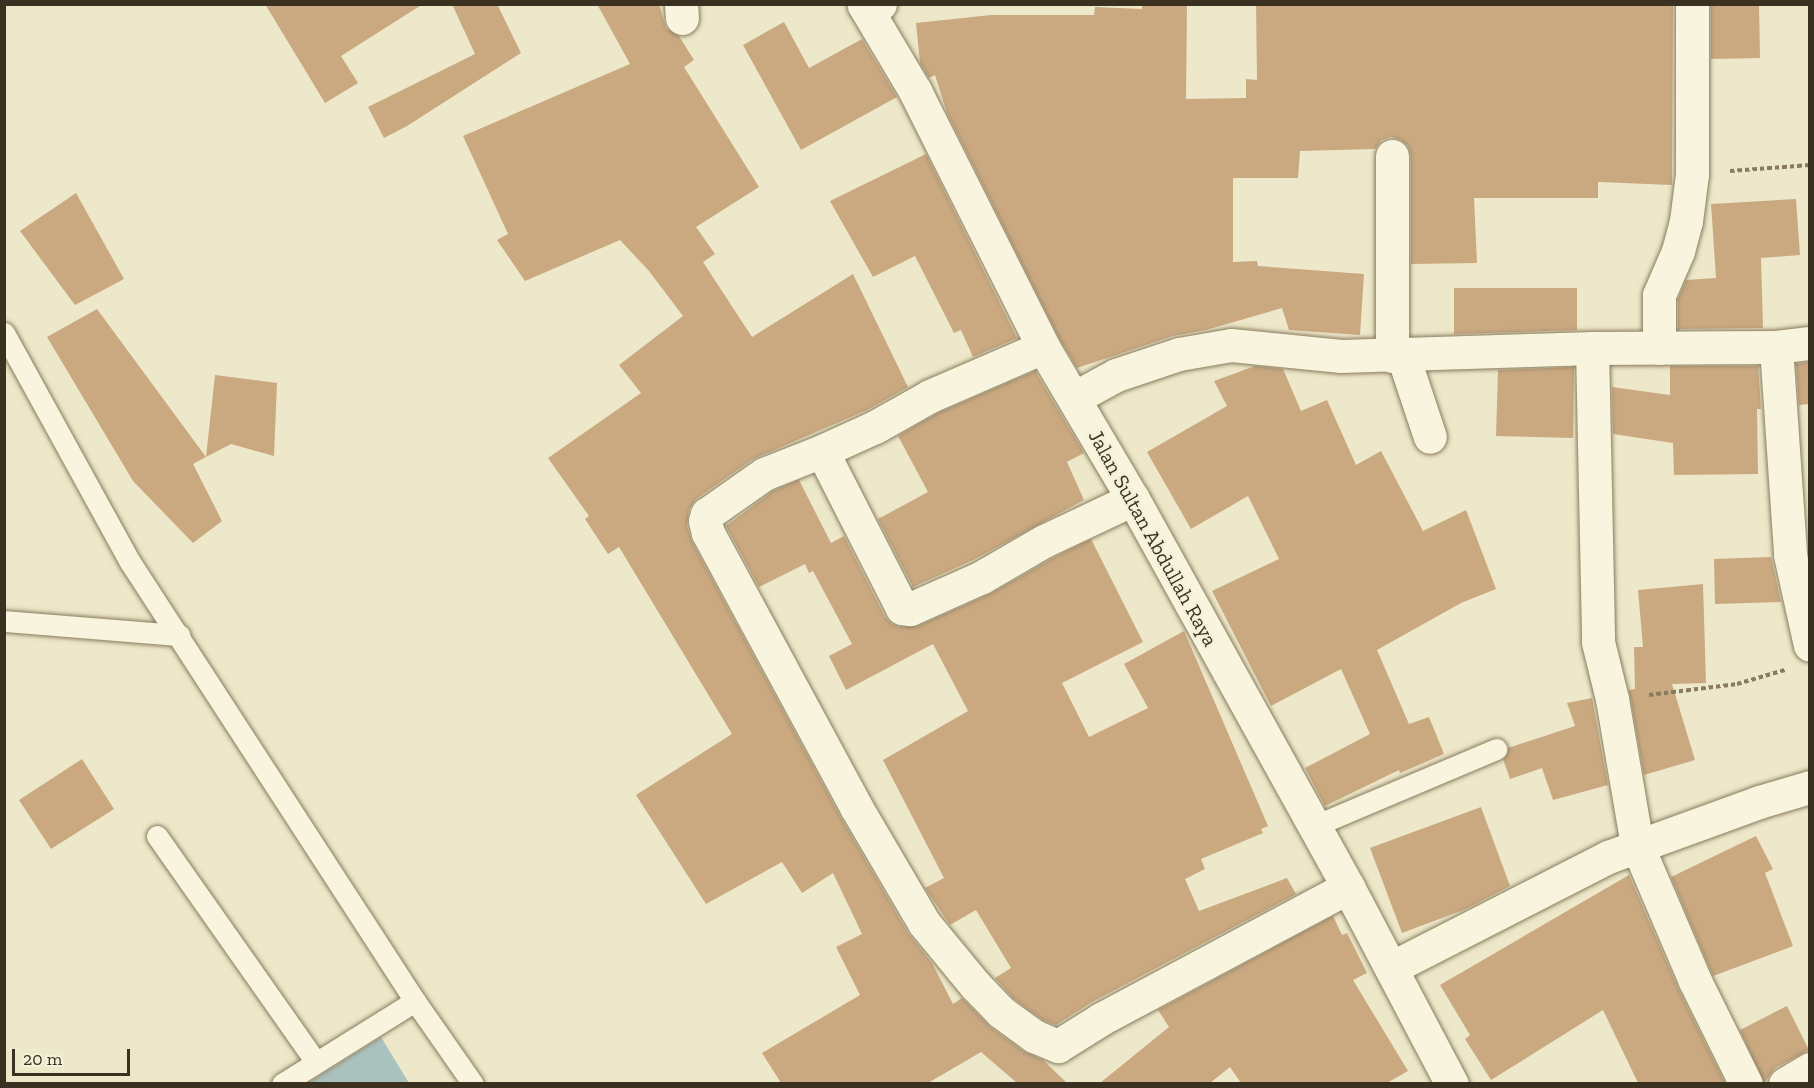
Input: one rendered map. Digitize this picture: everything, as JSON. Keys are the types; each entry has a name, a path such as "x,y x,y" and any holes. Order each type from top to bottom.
{"street":[{"path":"1659,348 1659,295 1678,251 1686,221 1692,174 1692,4"},
{"name":"Jalan Sultan Abdullah Raya","path":"868,5 915,91 1043,347 1133,499 1348,887 1452,1083"},
{"path":"1392,156 1397,356 1430,437"},
{"path":"1074,398 1116,375 1206,347 1231,345 1341,356 1397,356 1592,348 1776,347 1809,343"},
{"path":"1043,347 930,396 875,427 764,474 707,514 705,521 708,533 856,807 918,914 975,985 1001,1012 1034,1036 1058,1046 1101,1019 1348,887"},
{"path":"1776,347 1799,657"},
{"path":"1592,348 1598,642 1612,699 1637,845 1695,981 1746,1083"},
{"path":"822,451 902,608 910,609 982,577 1044,541 1133,499"},
{"path":"1391,968 1637,845 1809,787"},
{"path":"1785,1083 1809,1069"}],"lane":[{"path":"4,333 130,562 415,1001 473,1083"},
{"path":"4,621 179,635"},
{"path":"1314,826 1496,748"},
{"path":"157,836 316,1062"},
{"path":"282,1083 415,1001"}],"path":[{"path":"1692,174 1809,165"},
{"path":"1612,699 1737,684 1799,657"}],"water":[{"path":"381,1037 409,1083 308,1083"}],"building":[{"path":"265,4 423,4 341,56 358,83 325,103"},
{"path":"452,4 497,4 521,53 407,126 384,138 368,107 475,54"},
{"path":"597,4 659,4 666,28 679,36 694,60 684,67 759,187 696,227 715,254 703,262 752,337 853,274 908,387 867,410 753,459 696,499 689,509 687,526 692,542 840,816 908,933 932,963 953,1004 962,998 990,1027 1023,1051 1043,1060 1067,1083 1017,1083 981,1052 928,1083 781,1083 762,1053 860,995 836,947 862,934 833,873 802,893 782,862 706,904 636,795 732,734 619,547 608,554 585,519 589,516 548,458 641,393 619,365 683,316 649,271 620,240 525,281 497,240 508,234 463,136 630,64"},
{"path":"1142,4 1187,4 1186,99 1246,98 1246,79 1257,80 1256,4 1673,4 1672,185 1598,182 1598,198 1474,198 1477,263 1411,264 1411,156 1408,146 1401,140 1391,137 1382,140 1375,149 1300,151 1298,178 1233,178 1233,262 1257,261 1258,266 1364,274 1360,335 1289,330 1282,308 1206,330 1173,336 1077,368 1059,338 947,113 935,75 929,78 920,63 916,23 991,15 1094,15 1095,7 1142,9"},
{"path":"1711,4 1759,4 1760,58 1711,59"},
{"path":"784,22 809,68 862,39 897,97 801,150 743,45"},
{"path":"926,154 1017,338 973,357 961,330 954,333 915,256 873,277 830,201"},
{"path":"76,193 124,279 75,305 20,231"},
{"path":"1796,199 1800,255 1761,258 1763,328 1678,329 1678,299 1686,280 1716,278 1711,204"},
{"path":"1454,288 1577,288 1577,330 1454,334"},
{"path":"97,309 206,457 193,464 222,521 193,543 133,481 47,337"},
{"path":"1809,362 1809,404 1799,405 1796,364"},
{"path":"1255,366 1283,369 1301,411 1327,400 1356,465 1381,451 1423,531 1466,510 1496,589 1461,603 1377,650 1409,724 1429,717 1444,754 1400,773 1399,770 1325,806 1305,768 1370,734 1341,669 1271,706 1212,591 1279,559 1248,496 1191,529 1147,452 1227,406 1214,381"},
{"path":"1670,366 1758,366 1761,409 1757,409 1758,474 1674,475 1673,443 1613,434 1612,387 1670,395"},
{"path":"1574,367 1573,438 1496,436 1498,370"},
{"path":"1035,371 1084,453 1067,462 1084,500 973,560 913,587 878,519 928,492 898,436 938,413"},
{"path":"215,375 277,383 274,456 231,444 206,457"},
{"path":"799,480 831,543 844,536 885,617 892,624 900,627 918,626 990,594 1091,539 1143,642 1062,683 1089,737 1148,708 1124,664 1184,631 1268,826 1261,829 1263,833 1201,859 1205,869 1185,879 1199,911 1287,878 1296,894 1092,1002 1056,1025 1043,1020 1013,998 995,978 1011,968 976,910 950,925 925,888 944,878 883,760 968,711 933,644 846,690 829,656 852,644 813,571 809,573 805,564 759,587 726,526 773,491"},
{"path":"1771,557 1781,602 1715,604 1714,559"},
{"path":"1703,584 1706,683 1672,684 1695,760 1644,775 1629,690 1635,689 1634,647 1643,647 1638,590"},
{"path":"1592,698 1608,785 1553,800 1542,768 1510,779 1503,759 1508,748 1575,726 1567,703"},
{"path":"82,759 114,809 51,849 19,800"},
{"path":"1481,807 1510,886 1466,909 1402,933 1370,848"},
{"path":"1756,836 1773,869 1765,873 1793,946 1713,976 1671,877"},
{"path":"1629,875 1678,988 1725,1083 1638,1083 1603,1010 1491,1080 1465,1039 1470,1035 1440,985"},
{"path":"1333,916 1342,935 1347,933 1367,973 1353,980 1408,1071 1387,1083 1241,1083 1230,1067 1210,1083 1100,1083 1169,1027 1158,1010"},
{"path":"1787,1006 1809,1050 1775,1068 1764,1083 1740,1030"}]}
